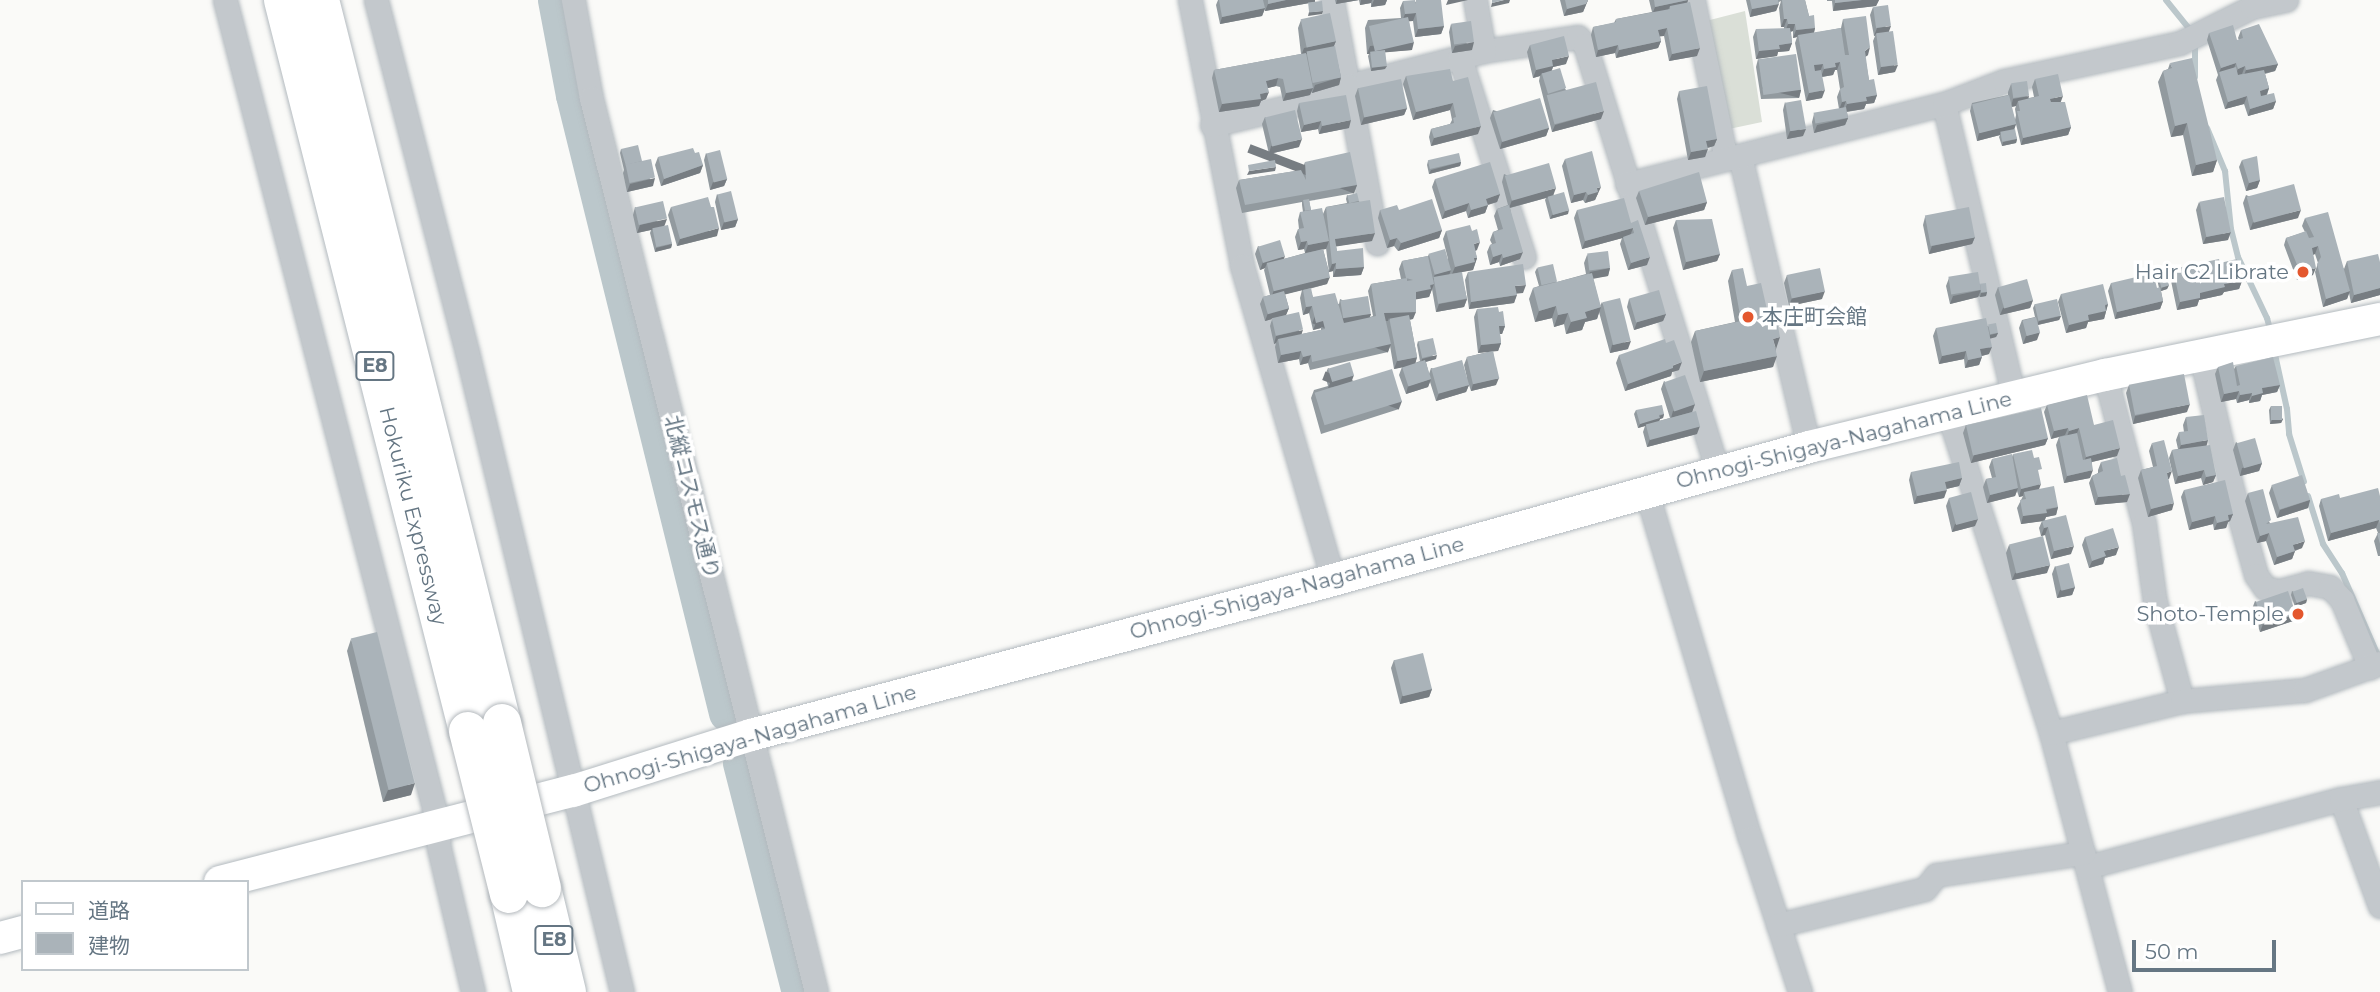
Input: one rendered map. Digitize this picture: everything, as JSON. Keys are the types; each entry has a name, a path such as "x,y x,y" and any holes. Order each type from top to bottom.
{"highway":[{"name":"Hokuriku Expressway","path":"283,0 485,727"},
{"name":"Hokuriku Expressway","path":"320,0 485,727 525,891 567,992"},
{"name":"Hokuriku Expressway","path":"525,891 532,992"}],"main road":[{"name":"Ohnogi-Shigaya-Nagahama Line","path":"228,880 573,790 751,735 1333,580 1646,490 1809,447 2105,375 2380,318"},
{"path":"0,938 21,933"}],"street":[{"path":"225,0 438,826 439,848 474,992"},
{"path":"376,0 467,352 622,992"},
{"name":"北縦コスモス通り","path":"572,0 591,98 816,992"},
{"path":"1189,0 1242,266 1333,580"},
{"path":"1332,0 1377,243"},
{"path":"1475,0 1484,51"},
{"path":"1693,0 1809,447"},
{"path":"1628,184 1944,104 2004,81 2180,43 2251,3 2286,0"},
{"path":"1212,125 1315,100 1348,86 1484,51 1578,37 1585,45 1718,471"},
{"path":"1460,58 1524,257"},
{"path":"1944,104 2014,397"},
{"path":"2051,733 2182,701 2305,690 2375,665 2342,600 2330,587 2308,583 2278,591 2265,588 2256,575 2233,493 2201,356"},
{"path":"2105,375 2144,524 2155,603 2182,701"},
{"path":"1948,412 2051,733 2120,992"},
{"path":"1646,490 1800,992"},
{"path":"1778,925 1925,889 1936,875 2085,860 2380,792"},
{"path":"2341,799 2380,906"}],"shaded area":[{"path":"1745,11 1762,122 1729,129 1706,21"}],"building":[{"path":"1219,0 1263,0 1265,8 1222,17"},
{"path":"1268,0 1286,0 1268,4"},
{"path":"1415,0 1416,4 1416,0 1441,0 1444,26 1418,29 1416,13 1405,14 1403,1"},
{"path":"1565,0 1588,0 1586,4 1567,9"},
{"path":"1654,0 1688,0 1655,7"},
{"path":"1750,0 1778,0 1779,4 1752,9"},
{"path":"1782,0 1805,0 1809,16 1814,15 1815,28 1796,30 1795,24 1788,24 1787,19 1784,19"},
{"path":"1835,0 1862,0 1835,3"},
{"path":"1322,1 1323,11 1309,12 1308,2"},
{"path":"1690,2 1700,48 1672,54 1667,28 1658,30 1661,41 1619,50 1618,45 1598,50 1593,27"},
{"path":"1888,5 1891,26 1876,28 1873,7"},
{"path":"1330,13 1336,41 1307,48 1301,19"},
{"path":"1866,16 1870,47 1865,51 1869,80 1874,79 1877,95 1866,97 1867,101 1847,104 1846,101 1842,102 1840,89 1844,87 1840,62 1835,63 1836,67 1824,69 1823,64 1814,65 1815,71 1821,70 1825,90 1809,93 1798,35 1841,28 1845,55 1849,55 1843,19"},
{"path":"1408,17 1414,42 1375,51 1369,26"},
{"path":"1471,21 1474,42 1454,45 1451,24"},
{"path":"2259,24 2278,64 2246,70 2245,66 2238,69 2236,63 2221,68 2209,33 2233,25 2237,40 2243,38 2241,30"},
{"path":"1790,28 1792,43 1779,45 1780,49 1759,51 1756,29"},
{"path":"1893,31 1898,65 1881,67 1876,33"},
{"path":"1564,36 1569,56 1552,60 1553,66 1536,70 1530,45"},
{"path":"1335,46 1341,77 1313,83 1307,52"},
{"path":"1385,50 1387,66 1372,68 1370,52"},
{"path":"1306,53 1313,88 1286,93 1283,79 1278,78 1266,81 1269,92 1260,94 1261,99 1222,104 1214,70"},
{"path":"1796,54 1801,90 1763,95 1758,59"},
{"path":"2192,58 2217,160 2196,165 2187,123 2175,126 2163,71 2172,68 2170,63"},
{"path":"2236,67 2238,75 2264,70 2269,88 2260,91 2261,96 2274,93 2276,101 2250,109 2247,96 2228,102 2219,72"},
{"path":"1560,68 1566,88 1548,94 1542,74"},
{"path":"1450,69 1453,81 1468,77 1481,126 1434,138 1431,129 1454,123 1453,118 1456,117 1453,103 1416,112 1406,76"},
{"path":"2058,74 2063,96 2050,99 2051,102 2065,102 2071,127 2023,138 2017,111 2020,111 2018,101 2039,96 2035,79"},
{"path":"1401,79 1407,108 1364,117 1358,88"},
{"path":"2027,81 2029,96 2013,98 2011,83"},
{"path":"1596,82 1604,111 1555,124 1547,95"},
{"path":"1707,86 1717,139 1706,141 1708,149 1691,152 1679,91"},
{"path":"1346,95 1351,120 1322,126 1321,121 1304,125 1299,103"},
{"path":"2009,95 2016,124 1979,133 1972,104"},
{"path":"1540,98 1549,128 1502,142 1493,112"},
{"path":"1801,100 1806,129 1790,131 1785,103"},
{"path":"1846,107 1848,118 1815,124 1814,113"},
{"path":"1295,110 1302,139 1272,147 1265,117"},
{"path":"2015,129 2017,139 2002,142 2000,132"},
{"path":"638,145 642,161 626,166 621,149"},
{"path":"693,148 695,153 699,152 703,165 664,179 658,157"},
{"path":"720,150 727,179 714,182 706,153"},
{"path":"1592,151 1601,187 1597,188 1598,192 1588,195 1586,192 1574,195 1565,159"},
{"path":"1350,152 1357,185 1245,205 1239,180 1301,170 1306,180 1305,162"},
{"path":"1459,153 1461,162 1430,169 1428,160"},
{"path":"2257,156 2260,180 2249,183 2242,160"},
{"path":"651,159 655,178 630,183 626,164"},
{"path":"1275,160 1276,167 1249,171 1248,165"},
{"path":"1490,162 1500,194 1486,199 1488,205 1471,210 1469,203 1445,211 1435,179"},
{"path":"1549,163 1556,188 1512,201 1505,176"},
{"path":"1699,172 1707,202 1648,217 1639,191"},
{"path":"2294,184 2301,210 2254,223 2247,197"},
{"path":"731,191 738,219 724,223 717,194"},
{"path":"1564,192 1569,210 1553,215 1548,197"},
{"path":"1357,193 1359,201 1349,203 1347,195"},
{"path":"708,197 711,207 714,207 719,228 680,239 671,207"},
{"path":"2224,197 2231,232 2206,237 2199,202"},
{"path":"1624,198 1631,223 1638,220 1650,257 1631,263 1623,237 1634,233 1633,228 1585,241 1577,210"},
{"path":"1309,199 1311,210 1305,211 1303,200"},
{"path":"1432,199 1442,230 1401,243 1397,238 1390,240 1380,210 1397,205 1399,210"},
{"path":"1370,200 1375,233 1335,239 1337,251 1363,248 1364,267 1336,269 1336,263 1332,264 1326,207"},
{"path":"663,201 667,219 639,225 635,208"},
{"path":"1509,205 1523,252 1503,258 1502,254 1493,257 1490,245 1496,243 1493,232 1503,229 1497,209"},
{"path":"1969,207 1975,237 1931,246 1925,216"},
{"path":"1322,208 1329,241 1308,245 1307,241 1301,242 1298,229 1304,228 1300,212"},
{"path":"2328,212 2350,291 2326,299 2317,264 2321,257 2318,246 2312,248 2316,268 2300,272 2286,238 2306,231 2309,238 2314,237 2305,218"},
{"path":"1712,219 1720,254 1686,262 1676,220"},
{"path":"668,225 672,244 656,247 652,228"},
{"path":"1470,225 1472,231 1477,229 1480,242 1474,244 1477,258 1474,258 1475,262 1455,267 1446,231"},
{"path":"1280,240 1285,256 1263,263 1258,247"},
{"path":"1323,249 1330,277 1274,291 1267,263"},
{"path":"1445,249 1451,270 1435,275 1429,254"},
{"path":"1608,251 1610,268 1589,270 1587,254"},
{"path":"2378,254 2380,288 2354,295 2347,261"},
{"path":"1428,256 1434,284 1430,285 1431,289 1416,292 1416,312 1384,313 1391,344 1312,362 1311,355 1303,357 1301,351 1281,355 1278,339 1325,329 1323,321 1316,323 1312,306 1306,307 1303,290 1311,288 1313,297 1335,293 1344,323 1376,316 1371,284 1406,278 1402,261"},
{"path":"2219,259 2220,263 2237,259 2242,281 2224,284 2225,287 2200,293 2200,298 2180,302 2173,269"},
{"path":"1523,264 1526,285 1515,286 1517,295 1471,302 1468,272"},
{"path":"1553,264 1557,282 1541,285 1537,268"},
{"name":"本庄町会館","path":"1743,268 1747,286 1761,283 1770,323 1777,321 1780,337 1773,339 1777,356 1704,371 1695,331 1741,321 1732,270"},
{"path":"1820,268 1825,291 1792,299 1787,275"},
{"path":"1462,272 1467,299 1438,304 1433,277"},
{"path":"1978,272 1981,290 1951,294 1948,277"},
{"path":"2165,272 2169,285 2161,288 2157,274"},
{"path":"1592,273 1601,307 1585,312 1587,318 1571,322 1568,313 1558,315 1556,306 1539,311 1533,288"},
{"path":"2153,273 2163,301 2117,312 2111,283"},
{"path":"2027,279 2033,300 2004,308 1998,287"},
{"path":"1986,283 1987,292 1981,293 1980,284"},
{"path":"2103,284 2108,304 2105,305 2106,311 2088,315 2089,320 2069,325 2061,294"},
{"path":"1659,290 1666,314 1636,323 1629,299"},
{"path":"1284,291 1289,308 1268,314 1263,297"},
{"path":"1368,296 1371,314 1343,318 1340,300"},
{"path":"1620,298 1631,341 1613,345 1603,302"},
{"path":"2057,299 2061,316 2038,321 2035,304"},
{"path":"1498,307 1499,312 1503,311 1505,326 1499,326 1501,343 1481,345 1477,309"},
{"path":"1299,312 1303,330 1276,336 1272,318"},
{"path":"1409,315 1417,357 1398,361 1389,319"},
{"path":"2036,317 2040,332 2027,336 2022,321"},
{"path":"1986,318 1992,347 1980,349 1982,357 1968,360 1966,351 1942,356 1936,328"},
{"path":"1996,323 1998,333 1990,334 1988,325"},
{"path":"1433,338 1437,355 1422,358 1418,341"},
{"path":"1665,339 1666,343 1674,340 1682,362 1673,365 1673,368 1628,384 1619,355"},
{"path":"1493,351 1499,378 1473,384 1467,357"},
{"path":"2273,357 2280,385 2262,388 2263,393 2252,396 2252,393 2240,395 2239,391 2224,394 2218,367 2233,362 2237,386 2240,385 2236,366"},
{"path":"1425,360 1431,379 1408,386 1402,367"},
{"path":"1462,360 1469,385 1438,394 1431,369"},
{"path":"1350,362 1354,375 1332,382 1328,369"},
{"path":"1392,369 1402,402 1324,425 1315,393"},
{"path":"2184,374 2190,404 2135,415 2129,385"},
{"path":"1685,375 1695,404 1674,411 1664,382"},
{"path":"2087,395 2094,425 2113,420 2120,448 2086,457 2079,428 2054,431 2047,405"},
{"path":"1662,405 1664,414 1659,415 1660,418 1640,424 1636,410"},
{"path":"2271,406 2282,406 2282,420 2271,420"},
{"path":"2041,408 2048,438 1973,456 1966,425"},
{"path":"1696,411 1700,426 1650,440 1646,424"},
{"path":"2204,415 2208,440 2181,445 2179,432 2188,431 2186,417"},
{"path":"2077,433 2083,460 2091,458 2093,470 2067,476 2059,437"},
{"path":"2255,438 2262,463 2244,468 2237,443"},
{"path":"2164,440 2172,471 2167,473 2174,503 2151,509 2141,470 2157,466 2152,443"},
{"path":"2210,445 2216,475 2206,477 2204,470 2178,476 2172,450"},
{"path":"2032,450 2034,458 2039,457 2042,469 2038,470 2041,484 2021,489 2013,454"},
{"path":"2012,454 2018,488 1990,495 1986,479 1996,477 1992,459"},
{"path":"2117,458 2121,476 2125,475 2130,494 2098,497 2092,476 2103,471 2101,462"},
{"path":"1959,462 1962,478 1945,482 1947,490 1917,496 1911,472"},
{"path":"2302,475 2310,500 2280,510 2272,485"},
{"path":"2225,480 2233,514 2228,515 2229,520 2217,523 2215,516 2192,522 2184,490"},
{"path":"2054,486 2058,507 2046,509 2047,513 2023,516 2020,500 2026,499 2024,492"},
{"path":"2378,488 2380,524 2379,520 2331,533 2321,499 2339,494 2340,498"},
{"path":"2263,489 2271,520 2266,524 2298,517 2305,541 2293,545 2295,551 2277,557 2269,533 2260,536 2248,493"},
{"path":"1971,492 1978,519 1956,525 1949,498"},
{"path":"2066,515 2074,546 2054,551 2048,527 2044,528 2042,521"},
{"path":"2113,528 2119,547 2104,551 2106,556 2092,561 2085,537"},
{"path":"2043,536 2050,565 2016,574 2009,544"},
{"path":"2069,563 2075,587 2061,591 2055,566"},
{"path":"2303,588 2307,599 2297,603 2293,592"},
{"path":"2288,591 2296,614 2264,625 2256,602"},
{"path":"377,632 415,783 389,790 351,639"},
{"path":"1423,653 1432,689 1403,696 1394,660"}],"waterway":[{"path":"555,0 573,95 726,713"},
{"path":"2166,0 2190,30"},
{"path":"2195,44 2195,77"},
{"path":"2207,128 2225,171 2231,229 2238,257 2267,318 2271,333"},
{"path":"2274,350 2287,409 2289,434 2304,482"},
{"path":"2308,496 2323,544 2342,573 2379,658"},
{"path":"740,763 799,992"}],"place":[{"name":"Hair C2 Librate","path":"2303,272"},
{"name":"本庄町会館","path":"1748,317"},
{"name":"Shoto-Temple","path":"2298,614"}]}
